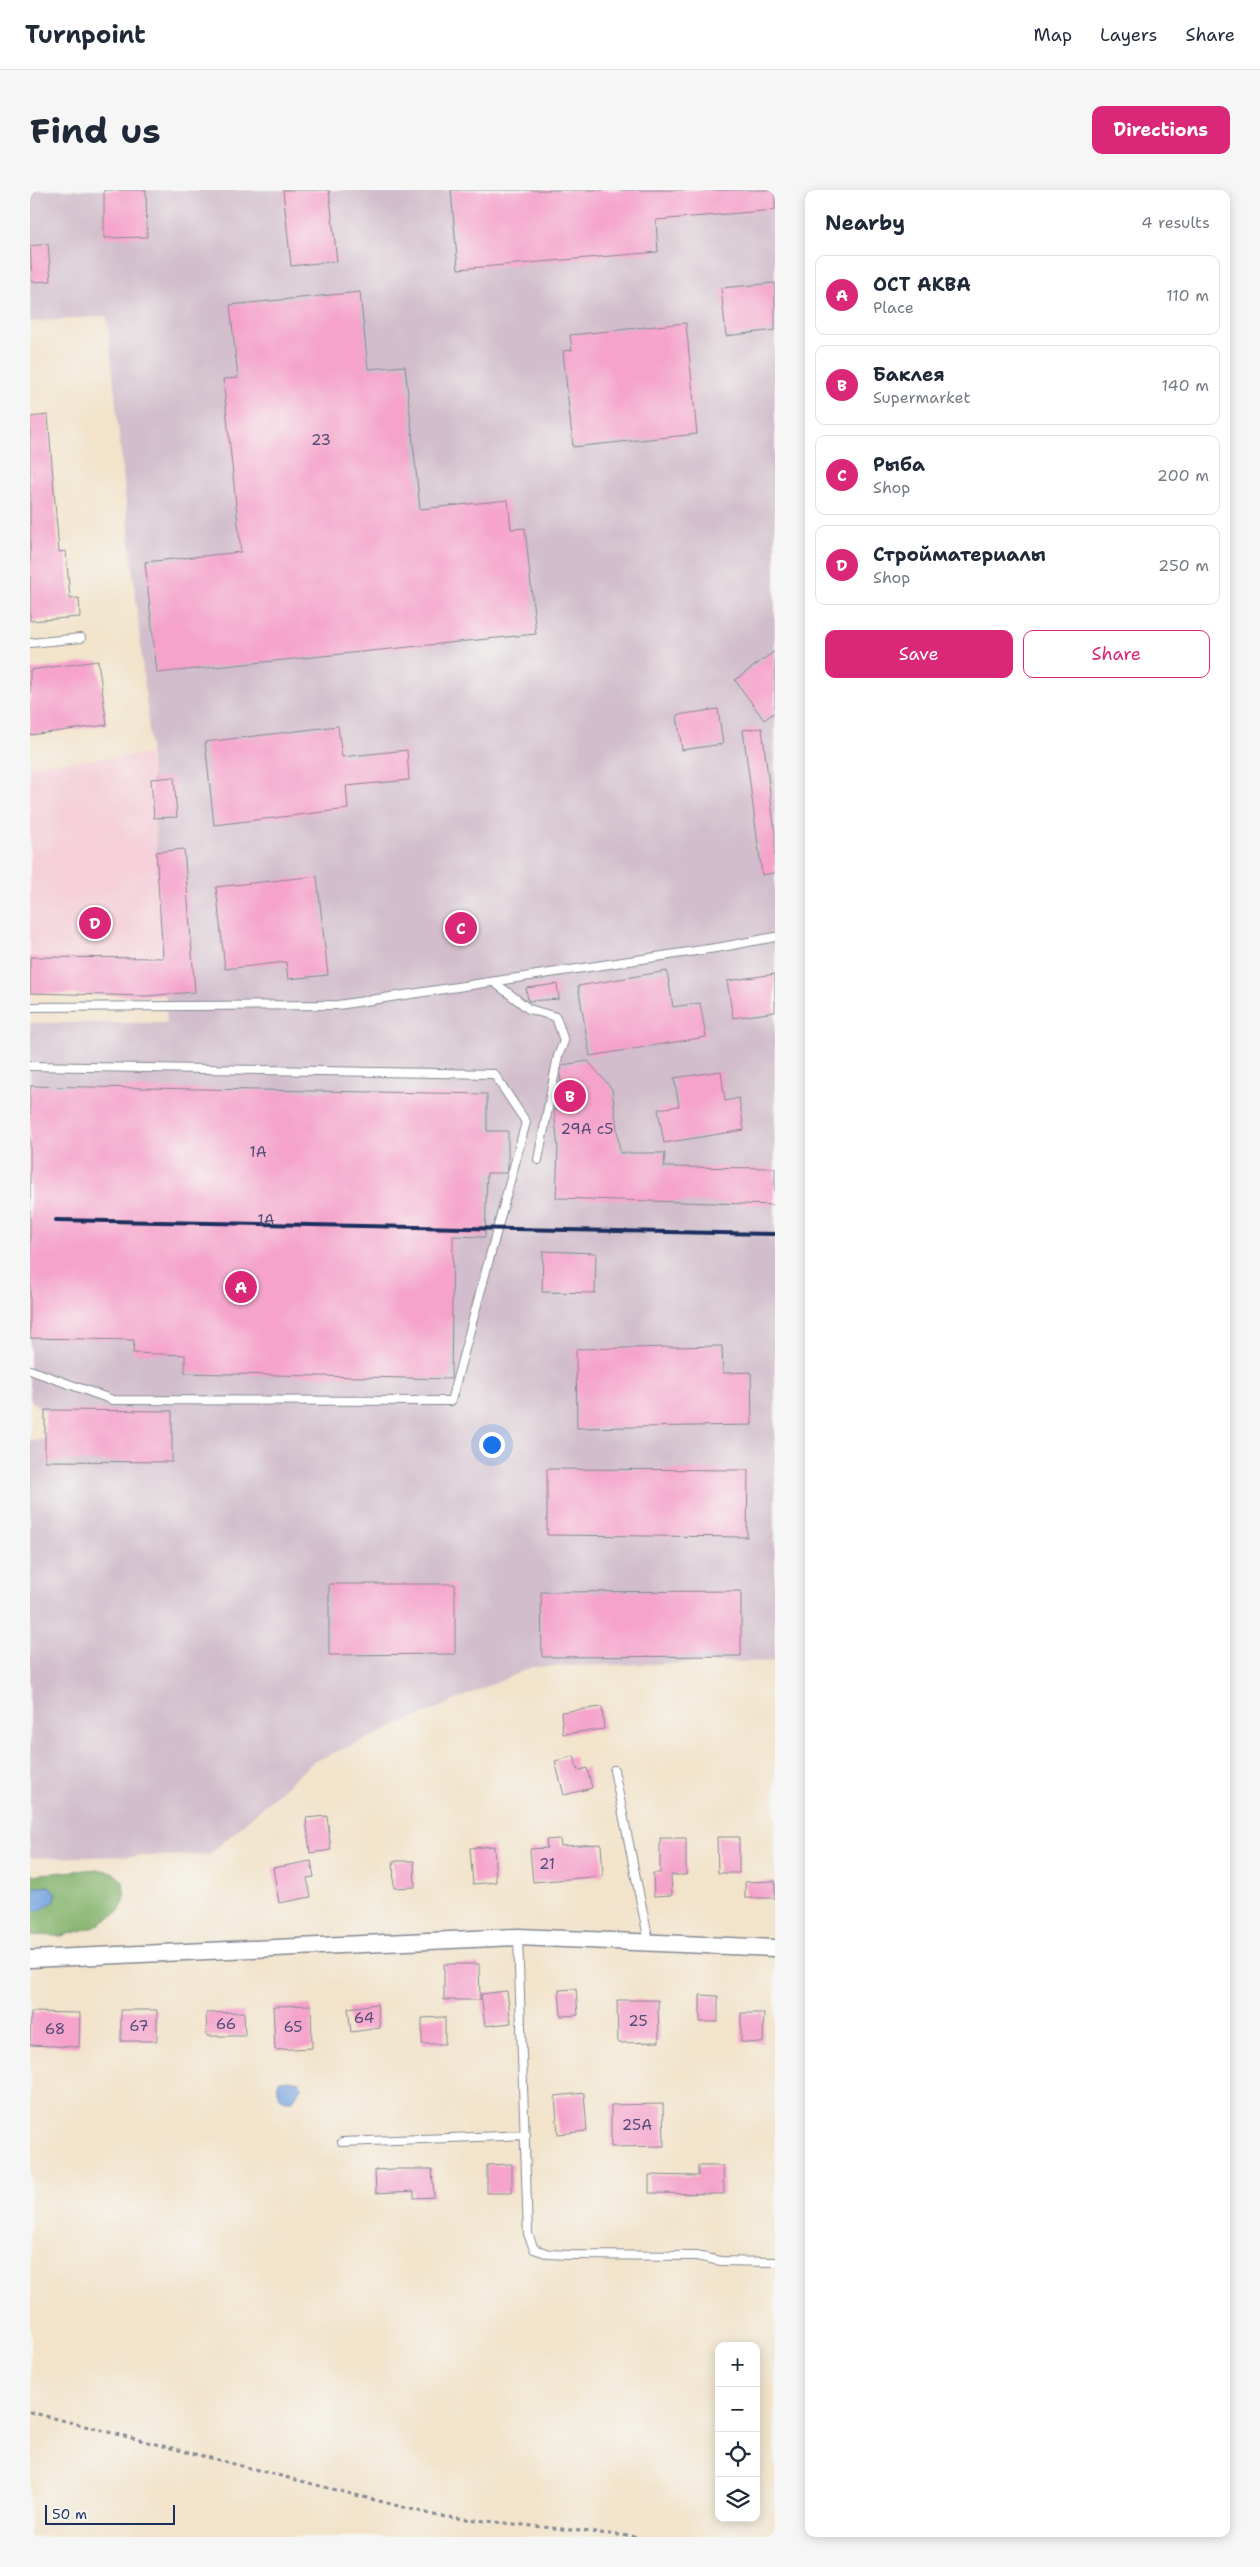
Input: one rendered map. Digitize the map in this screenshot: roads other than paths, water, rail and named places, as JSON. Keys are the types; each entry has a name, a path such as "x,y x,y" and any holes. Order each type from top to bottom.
{"street":[{"path":"30,1959 518,1937 775,1948"}],"lane":[{"path":"30,643 81,638"},
{"path":"30,1007 338,1005 775,937"},
{"path":"494,982 529,1009 556,1017 564,1042 558,1056 538,1160"},
{"path":"30,1066 494,1074 526,1122 452,1401 113,1400 30,1370"},
{"path":"614,1770 649,1942"},
{"path":"518,1937 528,2234 534,2249 549,2254 678,2255 721,2261 775,2262"},
{"path":"342,2142 526,2135"}],"water":[{"path":"49,1886 56,1893 55,1901 41,1910 30,1911 30,1888"},
{"path":"279,2081 299,2082 301,2088 292,2101 281,2099 277,2090"}],"railway":[{"path":"56,1220 775,1234"}],"place":[{"name":"Стройматериалы","path":"95,923"},
{"name":"Рыба","path":"461,928"},
{"name":"Баклея","path":"570,1096"},
{"name":"ОСТ АКВА","path":"241,1287"}]}
